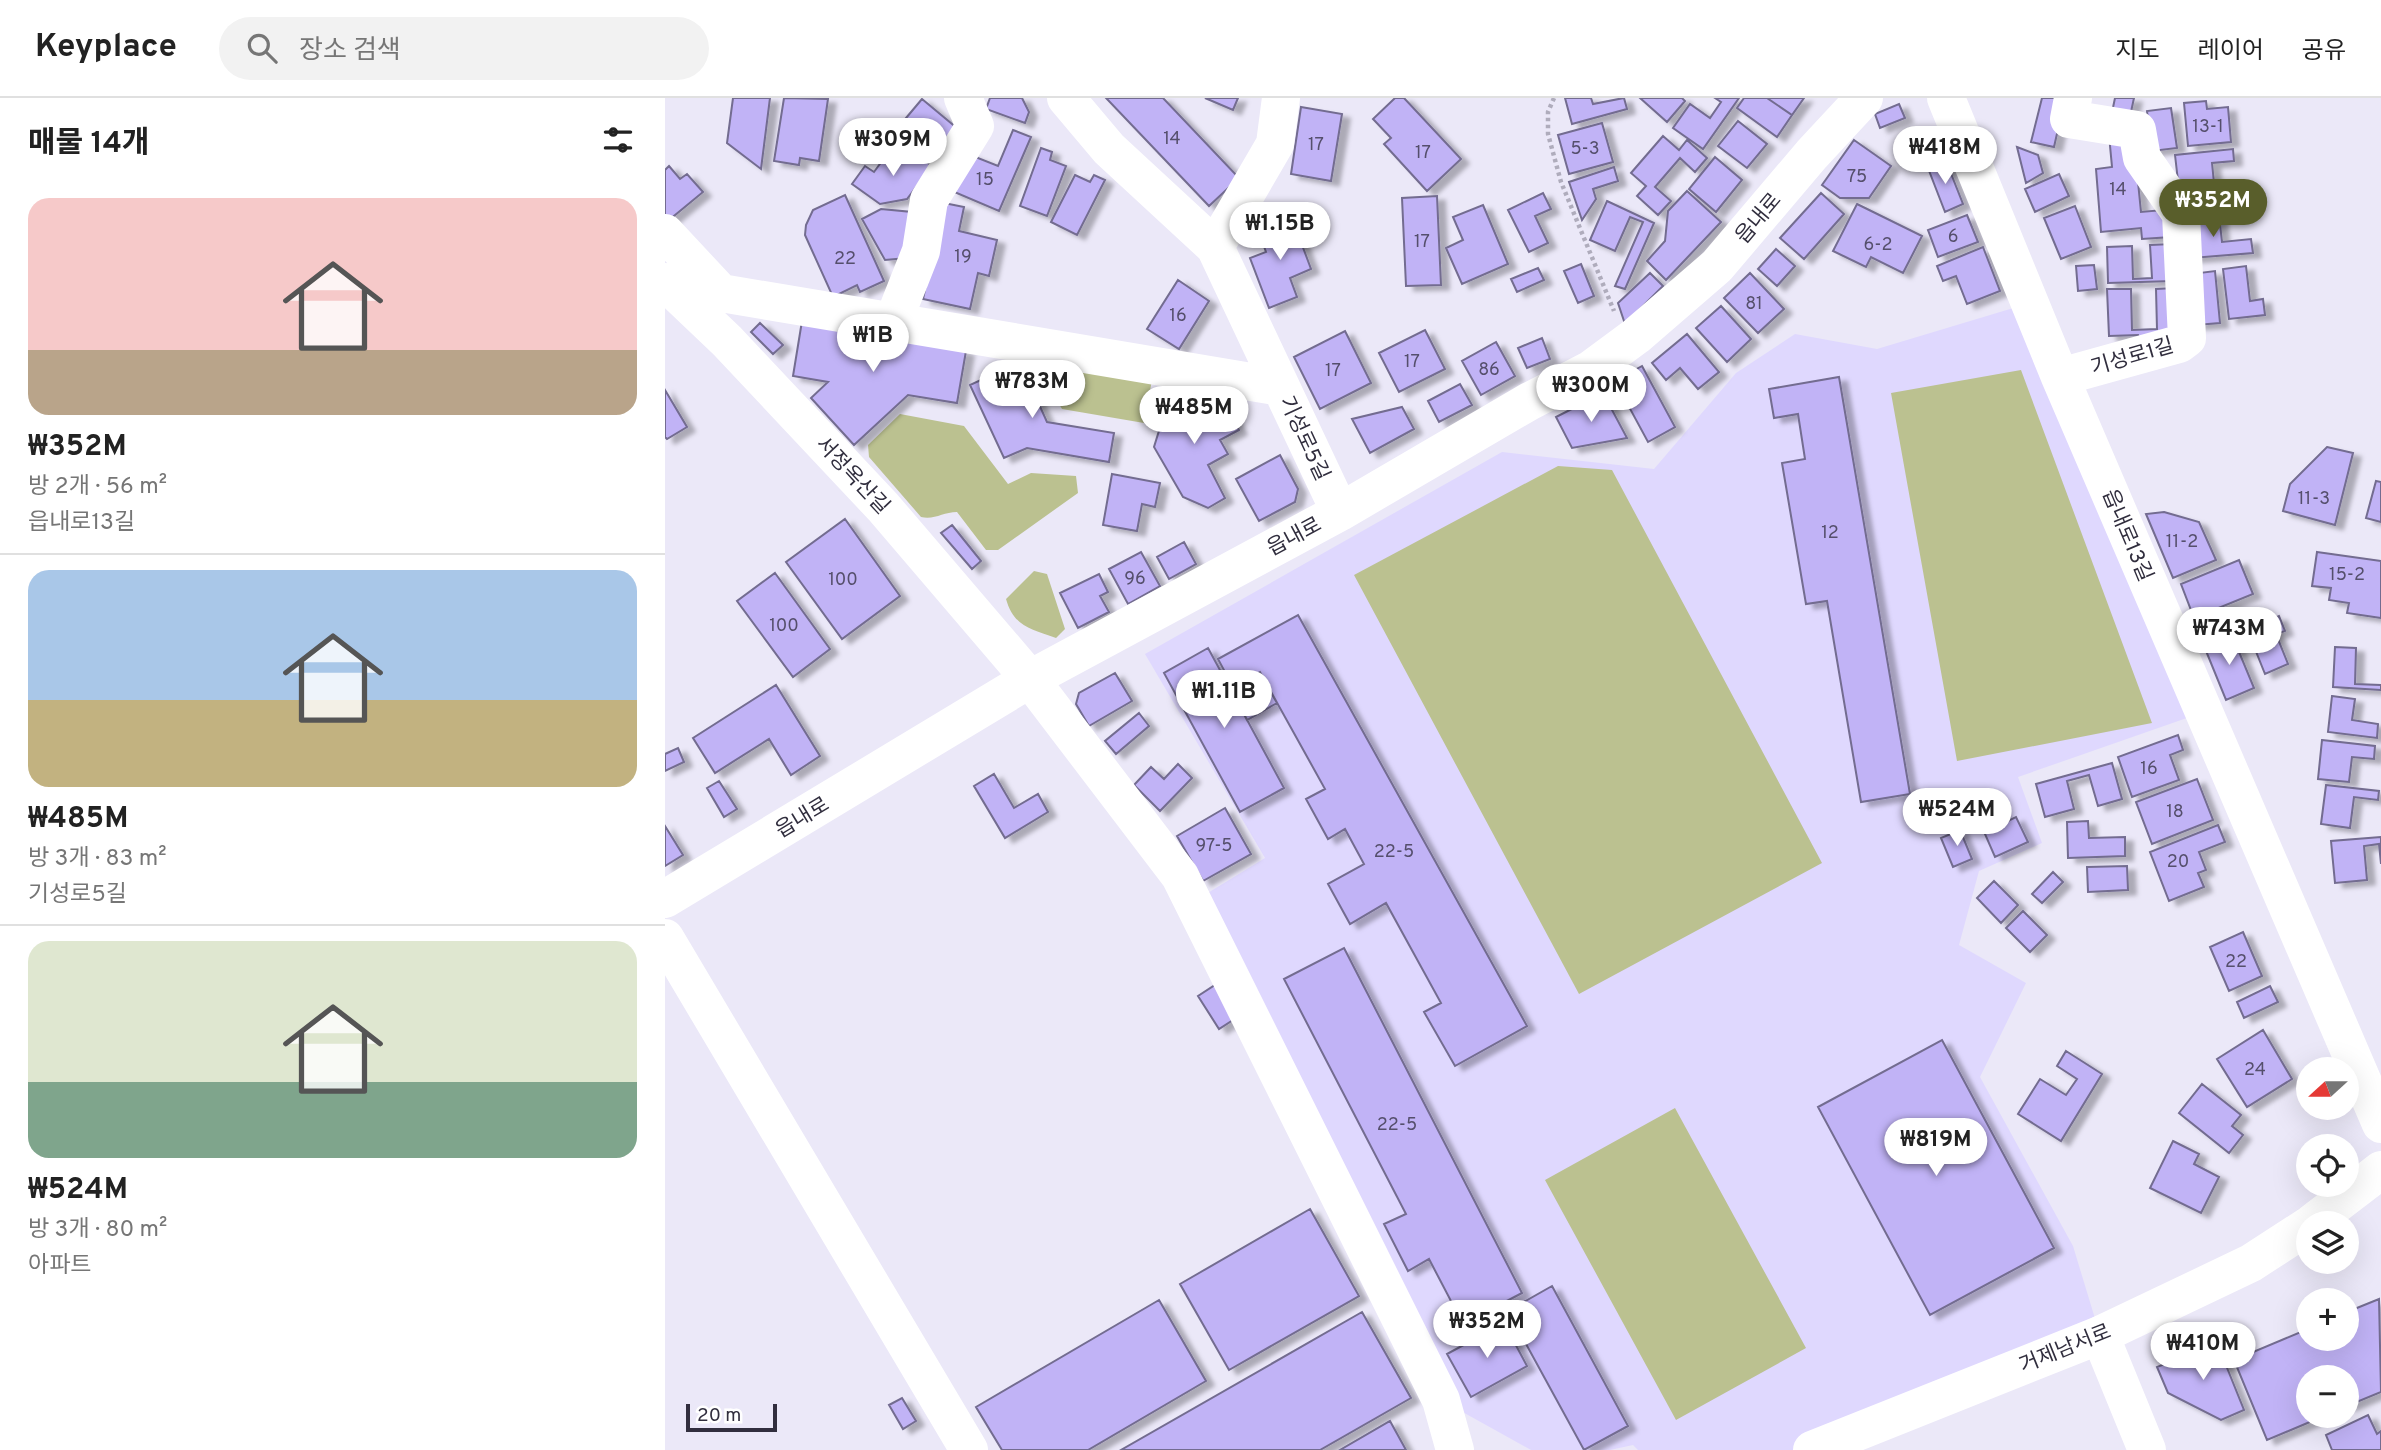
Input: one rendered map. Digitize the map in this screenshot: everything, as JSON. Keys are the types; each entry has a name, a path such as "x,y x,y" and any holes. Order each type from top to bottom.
{"street":[{"path":"893,322 921,251 929,200 975,126 963,98"},
{"path":"1066,98 1109,149 1215,247 1275,144 1281,98"},
{"name":"읍내로13길","path":"1946,98 2060,377 2381,1124"},
{"name":"기성로1길","path":"2060,377 2179,344 2187,338 2181,214 2142,158 2137,130 2069,119 2073,98"},
{"name":"읍내로","path":"665,899 1030,678 1340,512 1530,401 1590,370 1717,266 1857,100"},
{"path":"665,233 721,293 1282,387"},
{"name":"기성로5길","path":"1215,247 1340,512"},
{"name":"서정옥산길","path":"665,282 727,341 883,507 1030,678 1179,876 1441,1400 1455,1450"},
{"path":"665,937 969,1450"},
{"name":"거제남서로","path":"2328,1211 2381,1170"},
{"name":"거제남서로","path":"1812,1450 2100,1335 2251,1263 2296,1234"},
{"path":"2100,1335 2147,1450"}],"path":[{"path":"1554,98 1548,112 1548,134 1562,182 1626,343"}],"shaded area":[{"path":"2030,303 2204,712 2018,777 2042,843 1979,871 1959,945 2026,983 1980,1077 2073,1246 2100,1335 1812,1450 1638,1450 1633,1445 1610,1450 1531,1450 1441,1400 1193,902 1265,858 1145,654 1502,452 1654,469 1736,373 1795,334 1877,349"}],"green space":[{"path":"1034,359 1152,380 1144,423 1062,409"},
{"path":"2021,370 2152,723 1957,761 1891,393"},
{"path":"900,414 964,426 1008,484 1031,473 1076,476 1078,493 998,550 986,550 957,512 921,517 869,457 868,445"},
{"path":"1558,466 1612,470 1822,863 1579,994 1354,575"},
{"path":"1034,571 1047,574 1065,629 1056,638 1025,626 1014,616 1006,599"},
{"path":"1675,1108 1806,1348 1676,1420 1545,1180"}],"building":[{"path":"733,98 770,98 761,169 727,143"},
{"path":"784,98 828,99 819,161 800,158 799,165 774,161"},
{"path":"990,98 1022,98 1029,112 1025,123 986,109"},
{"path":"1106,98 1163,98 1239,178 1209,206"},
{"path":"1205,98 1238,98 1233,110"},
{"path":"1395,98 1404,98 1461,159 1427,191 1384,144 1391,138 1373,119"},
{"path":"1565,98 1591,98 1593,104 1624,98 1627,109 1572,124"},
{"path":"1640,98 1682,98 1685,101 1667,122"},
{"path":"1715,98 1739,98 1703,149 1673,128 1690,104 1710,118 1721,102"},
{"path":"1744,98 1767,98 1792,115 1777,137 1737,108"},
{"path":"1767,98 1804,98 1792,115"},
{"path":"2042,98 2065,98 2054,147 2031,142"},
{"path":"2115,98 2134,98 2129,121 2111,117"},
{"path":"922,99 958,129 937,155 901,124"},
{"path":"2206,101 2207,109 2228,107 2231,142 2188,146 2184,103"},
{"path":"1899,104 1905,118 1880,128 1875,114"},
{"path":"1301,107 1342,114 1331,181 1291,174"},
{"path":"2171,108 2177,148 2152,151 2147,111"},
{"path":"1738,121 1767,144 1747,168 1718,146"},
{"path":"1602,123 1613,162 1569,174 1558,135"},
{"path":"1013,130 1031,137 999,211 952,191 968,154 998,166"},
{"path":"1934,131 1944,155 1921,164 1911,140"},
{"path":"2133,132 2141,212 2163,210 2171,237 2142,239 2141,228 2101,232 2096,169 2112,167 2109,135"},
{"path":"1663,136 1679,150 1687,140 1707,158 1695,172 1680,158 1655,187 1671,201 1658,215 1637,196 1646,186 1631,173"},
{"path":"1854,140 1891,166 1869,198 1840,198 1822,185"},
{"path":"904,146 932,166 907,199 880,204 852,184 865,166 874,172 885,157 892,162"},
{"path":"2017,147 2038,155 2043,173 2026,183"},
{"path":"1041,148 1052,152 1050,160 1066,166 1047,216 1020,206"},
{"path":"2233,149 2234,161 2212,163 2216,203 2181,207 2175,155"},
{"path":"1715,157 1742,180 1716,212 1689,189"},
{"path":"1946,161 1963,204 1945,212 1928,168"},
{"path":"669,166 680,179 687,174 703,192 669,220 665,215 665,170"},
{"path":"1614,167 1618,181 1593,189 1596,199 1582,220 1569,182"},
{"path":"2059,174 2069,196 2035,212 2025,189"},
{"path":"1075,175 1090,182 1094,175 1105,180 1077,235 1051,222"},
{"path":"1687,191 1721,222 1666,280 1647,261 1665,241 1668,211"},
{"path":"1543,193 1551,209 1535,216 1548,243 1529,252 1508,210"},
{"path":"1821,193 1844,214 1804,259 1780,238"},
{"path":"845,195 884,281 860,292 857,285 833,297 805,235 806,225 813,210"},
{"path":"1437,196 1441,285 1406,286 1402,198"},
{"path":"1607,201 1654,223 1625,289 1615,286 1643,222 1630,217 1615,251 1590,240"},
{"path":"944,203 964,207 959,231 997,240 989,276 978,273 970,309 923,299"},
{"path":"1857,204 1922,236 1903,273 1871,257 1866,267 1833,251"},
{"path":"1483,205 1508,264 1462,284 1446,248 1463,240 1453,217"},
{"path":"2075,206 2091,247 2061,259 2044,218"},
{"path":"881,209 912,212 907,258 885,260 862,219"},
{"path":"1967,215 1978,242 1938,257 1928,230"},
{"path":"2219,215 2222,242 2251,239 2253,253 2192,258 2188,218"},
{"path":"1292,218 1311,269 1290,278 1297,297 1269,308 1250,258 1266,252 1258,230"},
{"path":"2172,244 2173,281 2108,283 2107,247 2132,246 2133,279 2152,278 2150,245"},
{"path":"1983,247 2000,291 1967,304 1956,276 1943,281 1937,266"},
{"path":"1776,249 1795,266 1777,286 1758,269"},
{"path":"1581,264 1594,296 1578,303 1564,271"},
{"path":"2094,265 2097,289 2078,291 2076,266"},
{"path":"2246,266 2250,301 2263,299 2265,315 2229,319 2223,269"},
{"path":"1538,268 1544,280 1517,292 1511,279"},
{"path":"2215,271 2220,323 2196,325 2191,274"},
{"path":"1650,273 1663,286 1625,324 1618,303"},
{"path":"1750,273 1784,309 1758,333 1724,298"},
{"path":"1178,280 1209,301 1179,349 1147,329"},
{"path":"2174,288 2176,340 2139,341 2138,335 2109,336 2107,289 2131,289 2132,330 2157,329 2156,289"},
{"path":"1721,306 1751,339 1727,362 1696,328"},
{"path":"802,321 966,351 957,403 908,395 854,445 811,398 828,382 793,376"},
{"path":"760,323 783,345 773,354 751,332"},
{"path":"1425,330 1445,369 1399,392 1379,353"},
{"path":"1345,331 1371,383 1320,409 1294,357"},
{"path":"1687,334 1719,372 1698,389 1680,368 1666,380 1652,363"},
{"path":"1542,338 1550,359 1527,368 1518,348"},
{"path":"1496,342 1515,376 1481,395 1462,361"},
{"path":"1020,362 1047,422 1114,433 1109,462 1027,448 1004,458 970,385"},
{"path":"1642,366 1675,427 1648,442 1615,381"},
{"path":"1839,377 1910,794 1861,802 1827,601 1806,604 1782,463 1805,459 1798,414 1774,418 1769,389"},
{"path":"1460,384 1472,405 1439,422 1428,401"},
{"path":"665,390 687,427 667,439 665,437"},
{"path":"1171,392 1228,409 1239,430 1220,440 1228,454 1208,465 1225,498 1208,508 1183,497 1154,447"},
{"path":"1603,393 1627,438 1572,448 1556,417"},
{"path":"1402,407 1414,429 1370,453 1352,419"},
{"path":"2327,447 2353,453 2335,525 2283,511 2290,484"},
{"path":"1280,455 1298,489 1295,502 1259,521 1236,479"},
{"path":"1112,474 1160,483 1155,507 1142,504 1137,531 1103,525"},
{"path":"2376,481 2381,482 2381,522 2366,518"},
{"path":"2164,512 2199,522 2216,560 2173,578 2146,514"},
{"path":"845,519 900,596 842,639 786,562"},
{"path":"952,525 981,561 972,569 941,533"},
{"path":"1184,542 1196,564 1169,579 1157,557"},
{"path":"1141,552 1160,586 1128,604 1109,569"},
{"path":"2317,552 2381,561 2381,618 2347,613 2349,603 2329,600 2331,588 2312,586"},
{"path":"2239,560 2253,594 2194,618 2181,584"},
{"path":"775,573 830,649 793,677 737,601"},
{"path":"1099,574 1108,592 1100,596 1109,612 1078,628 1060,593"},
{"path":"1298,615 1527,1026 1455,1066 1424,1012 1441,1003 1386,903 1350,924 1328,884 1364,864 1345,829 1328,839 1306,799 1325,789 1260,672 1233,687 1218,659"},
{"path":"2279,616 2285,631 2276,634 2288,664 2265,674 2247,629"},
{"path":"2232,635 2254,688 2226,700 2204,646"},
{"path":"2335,647 2356,648 2355,684 2381,685 2381,690 2333,687"},
{"path":"1208,648 1284,788 1240,812 1164,673"},
{"path":"1115,673 1132,701 1089,726 1076,704 1079,693"},
{"path":"1266,684 1277,703 1247,720 1237,701"},
{"path":"776,685 820,756 791,775 769,739 715,773 693,738"},
{"path":"2332,696 2355,699 2352,720 2378,724 2377,738 2328,732"},
{"path":"1139,713 1149,726 1116,754 1105,741"},
{"path":"2178,735 2183,750 2170,755 2179,780 2132,797 2118,757"},
{"path":"2322,740 2375,746 2374,759 2352,757 2349,782 2318,779"},
{"path":"678,748 684,762 665,771 665,754"},
{"path":"2112,763 2122,799 2098,806 2089,775 2067,781 2074,809 2045,817 2036,784"},
{"path":"1178,764 1192,778 1160,811 1134,785 1151,767 1164,779"},
{"path":"994,774 1014,808 1038,794 1048,812 1005,838 974,786"},
{"path":"2197,779 2213,820 2152,844 2136,802"},
{"path":"719,781 737,809 724,817 707,788"},
{"path":"2326,785 2379,791 2378,800 2354,797 2350,828 2321,824"},
{"path":"1225,808 1251,854 1203,881 1177,836"},
{"path":"1999,808 2006,822 2016,817 2028,842 1995,857 1978,818"},
{"path":"2088,821 2089,838 2125,837 2125,856 2068,858 2067,822"},
{"path":"2218,825 2225,842 2199,852 2206,870 2198,873 2204,887 2169,901 2150,852"},
{"path":"665,826 683,855 665,866"},
{"path":"1960,830 1972,859 1953,867 1941,838"},
{"path":"2381,837 2381,864 2379,844 2364,846 2367,880 2335,883 2331,841"},
{"path":"2127,866 2128,890 2088,892 2087,867"},
{"path":"2053,872 2063,882 2042,903 2032,894"},
{"path":"1994,881 2018,905 2001,923 1977,898"},
{"path":"2023,911 2047,935 2030,952 2006,928"},
{"path":"2243,932 2262,976 2229,991 2210,947"},
{"path":"1344,948 1522,1293 1463,1324 1429,1259 1408,1271 1384,1224 1406,1214 1284,979"},
{"path":"1215,985 1236,1018 1219,1029 1198,996"},
{"path":"2270,986 2278,1002 2244,1018 2237,1002"},
{"path":"2263,1030 2292,1079 2247,1107 2217,1059"},
{"path":"1942,1040 2054,1248 1930,1315 1818,1107"},
{"path":"2066,1051 2102,1074 2061,1141 2018,1114 2040,1079 2066,1095 2077,1079 2057,1066"},
{"path":"2202,1084 2241,1115 2232,1126 2243,1135 2229,1153 2179,1113"},
{"path":"2173,1141 2199,1154 2194,1164 2219,1177 2201,1213 2150,1188"},
{"path":"1310,1209 1359,1296 1229,1370 1180,1284"},
{"path":"1552,1286 1628,1426 1584,1450 1508,1311"},
{"path":"2379,1299 2381,1392 2359,1401 2359,1365 2296,1365 2296,1428 2267,1440 2234,1360 2296,1334 2296,1351 2359,1351 2359,1307"},
{"path":"1159,1300 1206,1381 1088,1450 1002,1450 976,1407"},
{"path":"1362,1312 1411,1398 1320,1450 1121,1450"},
{"path":"1504,1323 1527,1366 1471,1397 1447,1354"},
{"path":"2217,1343 2244,1410 2221,1420 2168,1393 2157,1367"},
{"path":"902,1398 916,1421 903,1429 889,1405"},
{"path":"2368,1415 2377,1434 2381,1431 2381,1450 2332,1450 2326,1435 2341,1428 2359,1428 2359,1419"},
{"path":"1390,1421 1406,1450 1340,1450"}]}
